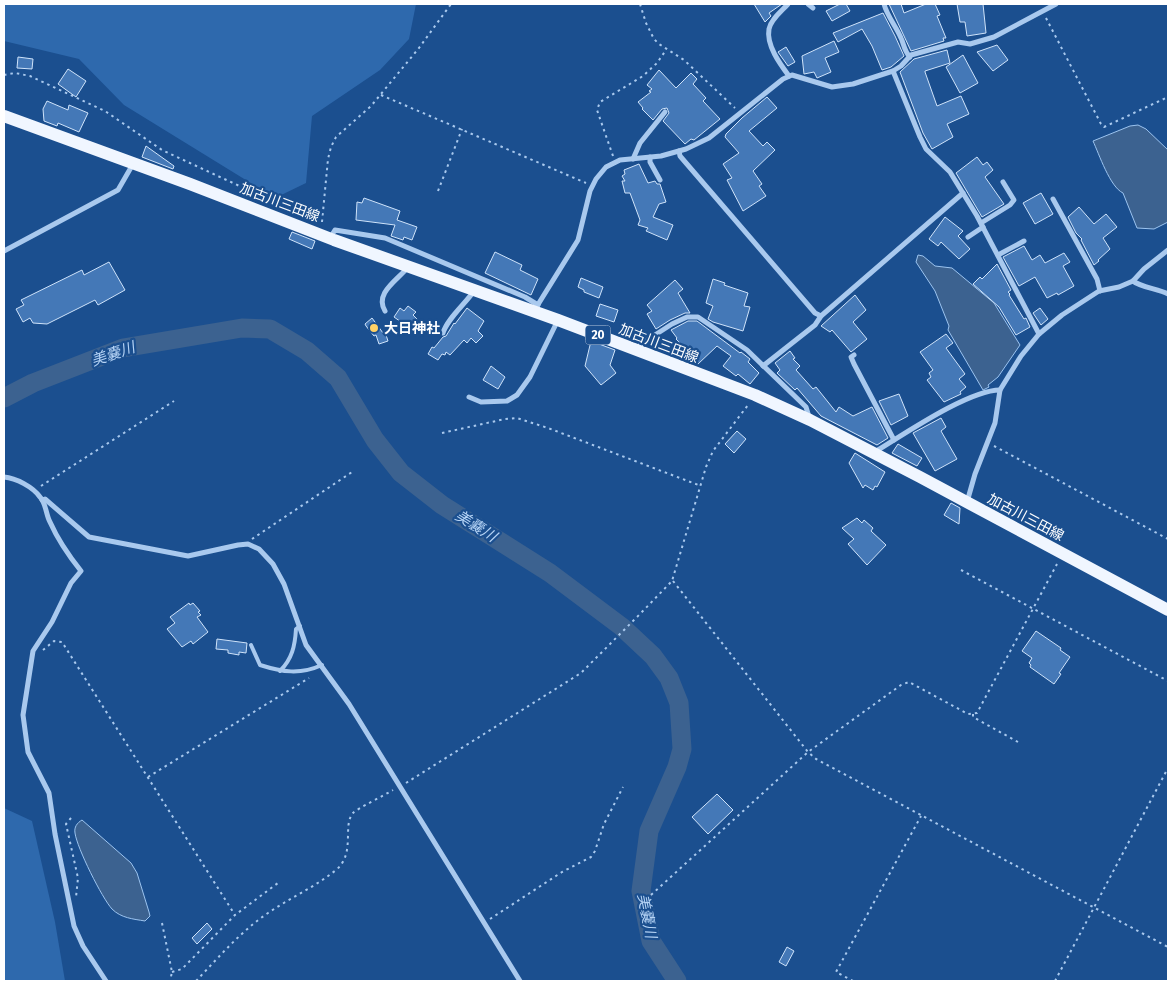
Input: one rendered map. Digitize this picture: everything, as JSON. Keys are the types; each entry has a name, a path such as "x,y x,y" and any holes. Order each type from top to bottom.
{"main road":[{"name":"加古川三田線","path":"4,116 133,162 474,291 536,308 558,320 755,395 810,420 1168,610"}],"street":[{"path":"788,4 774,20 769,30 770,44 789,76"},
{"path":"808,4 813,8"},
{"path":"884,4 885,10 910,57"},
{"path":"326,236 335,230 385,238 525,297 536,308 578,240 592,186 596,178 606,167 620,160 680,151 710,138 789,76 792,75 832,87 853,84 893,71 910,57 958,42 970,44 994,37 1056,4"},
{"path":"893,71 926,149 950,172 963,192 1039,334"},
{"path":"633,159 640,143 665,112"},
{"path":"680,151 680,156 815,313 821,316"},
{"path":"650,157 650,162 660,180"},
{"path":"4,252 118,190 133,162"},
{"path":"968,237 1014,200 1003,182"},
{"path":"763,366 815,325 821,316 963,192"},
{"path":"1053,199 1097,279 1100,291"},
{"path":"998,255 1024,241"},
{"path":"967,502 987,442 996,423 1000,390 1039,334 1062,315 1100,291 1119,287 1133,281 1144,269 1168,250"},
{"path":"385,311 382,305 382,297 408,266"},
{"path":"1133,281 1138,285 1154,288 1168,294"},
{"path":"443,333 445,326 474,291"},
{"path":"637,350 641,344 672,324 687,316 698,317 746,350 806,408 810,420"},
{"path":"469,397 481,402 507,401 518,395 530,377 558,320"},
{"path":"854,355 851,357 854,364 894,440"},
{"path":"875,454 894,440 948,409 990,390 1000,390"},
{"path":"4,477 10,477 28,487 42,500 50,523 68,555 81,571 71,583 52,622 33,651 23,715 28,752 49,793 55,834 74,926 83,946 106,981"},
{"path":"42,500 46,499 89,537 188,556 238,544 248,544 259,550 273,564 284,584 306,645 349,704 520,981"}],"lane":[{"path":"280,672 287,664 292,653 296,629 300,626"},
{"path":"251,645 260,665 280,672 312,670 322,666"}],"path":[{"path":"326,236 328,159 336,137 365,112 381,94 419,48 451,4"},
{"path":"640,4 654,39 690,65 741,112"},
{"path":"1042,11 1104,127 1168,97"},
{"path":"615,162 596,110 600,102 643,76 657,63 667,49"},
{"path":"4,75 30,76 105,111 162,150 248,190 256,196"},
{"path":"381,94 592,186"},
{"path":"438,191 462,129"},
{"path":"196,981 242,932 337,869 346,858 350,822 353,813 582,673 640,615 672,581 713,451 755,395"},
{"path":"34,492 44,483 174,401"},
{"path":"442,433 517,418 701,486"},
{"path":"987,442 1168,539"},
{"path":"248,544 253,537 352,472"},
{"path":"652,895 808,752 901,684 910,682 968,714 977,713 1063,554"},
{"path":"961,570 1168,681"},
{"path":"672,581 808,752 816,759 1168,947"},
{"path":"31,661 54,641 62,642 235,915"},
{"path":"148,777 288,692 322,666"},
{"path":"973,714 973,717 1018,742"},
{"path":"1055,981 1168,768"},
{"path":"484,923 562,872 591,857 595,851 604,824 623,787"},
{"path":"853,981 836,972 922,815"},
{"path":"70,910 76,905 78,878 66,824 72,818"},
{"path":"172,972 182,969 235,915 278,883"},
{"path":"162,923 172,972 170,981"}],"shaded area":[{"path":"4,4 416,4 409,39 380,70 312,116 306,183 275,198 124,105 79,59 4,41"},
{"path":"1138,125 1146,129 1168,150 1168,222 1154,229 1137,228 1123,193 1118,190 1109,177 1093,141 1130,126"},
{"path":"918,255 923,256 935,266 952,268 994,303 1020,345 998,377 988,385 989,387 983,390 948,330 949,326 935,291 916,262"},
{"path":"4,808 32,821 55,922 65,981 4,981"},
{"path":"82,820 131,863 137,873 150,916 145,921 127,918 119,914 112,909 102,895 80,850 75,833 77,824"}],"building":[{"path":"754,4 782,4 769,13 771,16 765,22"},
{"path":"840,4 846,4 850,11 832,21 826,11"},
{"path":"889,4 901,4 904,13 926,4 935,4 940,15 937,16 946,38 943,38 944,41 911,51"},
{"path":"957,4 983,4 986,33 967,36 965,22 960,22"},
{"path":"883,13 904,56 891,67 882,70 872,46 862,29 838,42 833,33"},
{"path":"834,41 839,52 825,58 831,72 817,78 814,72 804,74 802,56"},
{"path":"997,45 1008,60 993,71 977,52"},
{"path":"786,47 795,62 788,66 778,52"},
{"path":"947,50 950,63 925,72 937,106 961,96 969,114 947,124 953,137 932,149 923,133 900,72 914,59"},
{"path":"963,55 978,83 960,93 946,67"},
{"path":"18,57 33,59 32,69 17,68"},
{"path":"68,69 86,81 76,97 58,84"},
{"path":"659,70 676,88 691,73 697,79 693,84 706,98 703,101 720,119 694,140 691,139 685,144 663,121 669,113 667,108 662,109 653,120 638,102 651,92 649,91 652,89 647,85"},
{"path":"767,97 777,108 749,131 763,146 767,142 775,150 753,171 762,184 759,186 766,196 743,211 727,180 732,178 723,164 739,153 725,137 742,118"},
{"path":"47,101 68,110 69,105 88,113 79,132 58,123 57,126 44,121 43,109"},
{"path":"146,146 174,166 173,169 142,157"},
{"path":"977,157 983,165 987,162 993,170 985,177 1004,204 982,217 956,173"},
{"path":"639,164 648,183 655,181 657,184 660,184 666,202 659,204 653,217 673,225 667,240 646,231 648,228 638,225 640,220 630,193 625,193 622,181 625,181 622,176 625,174 624,170"},
{"path":"1041,193 1053,214 1035,224 1023,203"},
{"path":"364,198 400,211 397,220 417,227 412,240 404,237 403,240 391,236 395,225 356,220 357,202 362,203"},
{"path":"1079,207 1094,224 1106,214 1117,227 1103,238 1110,249 1094,265 1082,239 1076,233 1068,217"},
{"path":"945,217 963,231 958,236 970,249 959,259 941,242 938,246 929,239"},
{"path":"292,232 315,241 312,249 289,239"},
{"path":"1024,246 1032,260 1040,255 1045,263 1064,253 1070,262 1063,266 1074,286 1058,295 1057,293 1047,298 1035,277 1019,286 1003,257"},
{"path":"495,252 522,265 520,270 538,279 531,295 485,273"},
{"path":"109,262 125,290 98,305 95,300 47,324 33,323 30,318 23,322 16,309 24,305 21,300 82,270 84,275"},
{"path":"997,264 1011,290 1008,292 1009,295 1024,319 1026,318 1030,327 1016,335 999,307 973,284 980,277 982,279"},
{"path":"581,278 603,287 599,298 584,292 584,290 578,287"},
{"path":"713,279 748,293 744,306 750,307 743,331 708,319 713,306 706,303"},
{"path":"675,280 683,289 678,293 690,313 685,313 670,320 656,329 647,314 652,311 647,305"},
{"path":"855,295 866,310 853,322 867,339 851,352 832,330 830,332 821,326"},
{"path":"600,304 618,310 614,322 596,316"},
{"path":"408,306 416,312 413,315 417,319 411,329 394,317 400,308 404,311"},
{"path":"467,308 484,321 478,331 483,336 476,343 471,338 467,343 464,340 450,355 446,352 438,360 428,354 432,347 434,348 446,336"},
{"path":"1040,308 1048,319 1041,325 1033,313"},
{"path":"372,318 383,333 385,332 388,341 379,344 376,335 374,336 366,326 365,324"},
{"path":"688,321 697,321 750,359 748,362 759,373 750,384 738,374 736,376 723,366 731,356 717,346 698,364 685,353 688,351 676,339 671,330"},
{"path":"946,334 953,343 946,348 965,374 959,379 966,387 960,392 961,394 944,402 927,380 931,377 929,373 933,370 920,352"},
{"path":"591,341 615,350 610,365 616,373 601,385 585,366"},
{"path":"790,351 795,358 793,359 800,366 796,370 813,389 816,387 836,412 839,407 853,416 872,407 888,438 877,445 821,416 797,388 795,390 777,373 780,370 775,363"},
{"path":"491,366 505,377 498,389 483,380"},
{"path":"899,394 908,416 891,425 879,401"},
{"path":"941,418 946,427 941,431 957,459 935,471 913,433"},
{"path":"737,431 746,439 734,453 725,444"},
{"path":"898,444 922,458 917,466 892,453"},
{"path":"855,453 885,472 877,487 875,486 873,490 865,485 863,488 849,463"},
{"path":"951,503 960,508 959,524 944,515"},
{"path":"857,518 862,523 864,520 873,528 871,531 886,545 867,565 848,544 854,539 842,528"},
{"path":"189,603 190,605 193,603 200,611 198,612 201,615 197,617 208,632 193,644 191,641 182,647 167,629 175,623 170,617"},
{"path":"1036,631 1061,648 1060,650 1070,657 1054,684 1030,667 1029,663 1032,658 1022,651"},
{"path":"217,639 247,643 246,653 239,652 239,655 228,653 228,650 216,649"},
{"path":"717,794 733,810 708,834 692,817"},
{"path":"207,923 212,929 197,944 192,938"},
{"path":"787,947 794,951 786,966 779,962"}],"waterway":[{"name":"美嚢川","path":"4,398 33,383 123,348 242,328 270,329 307,351 338,378 375,440 401,473 442,505 550,573 622,627 653,656 669,678 679,703 682,749 677,767 649,831 641,891 651,941 677,981"}],"place":[{"name":"大日神社","path":"374,328"}]}
